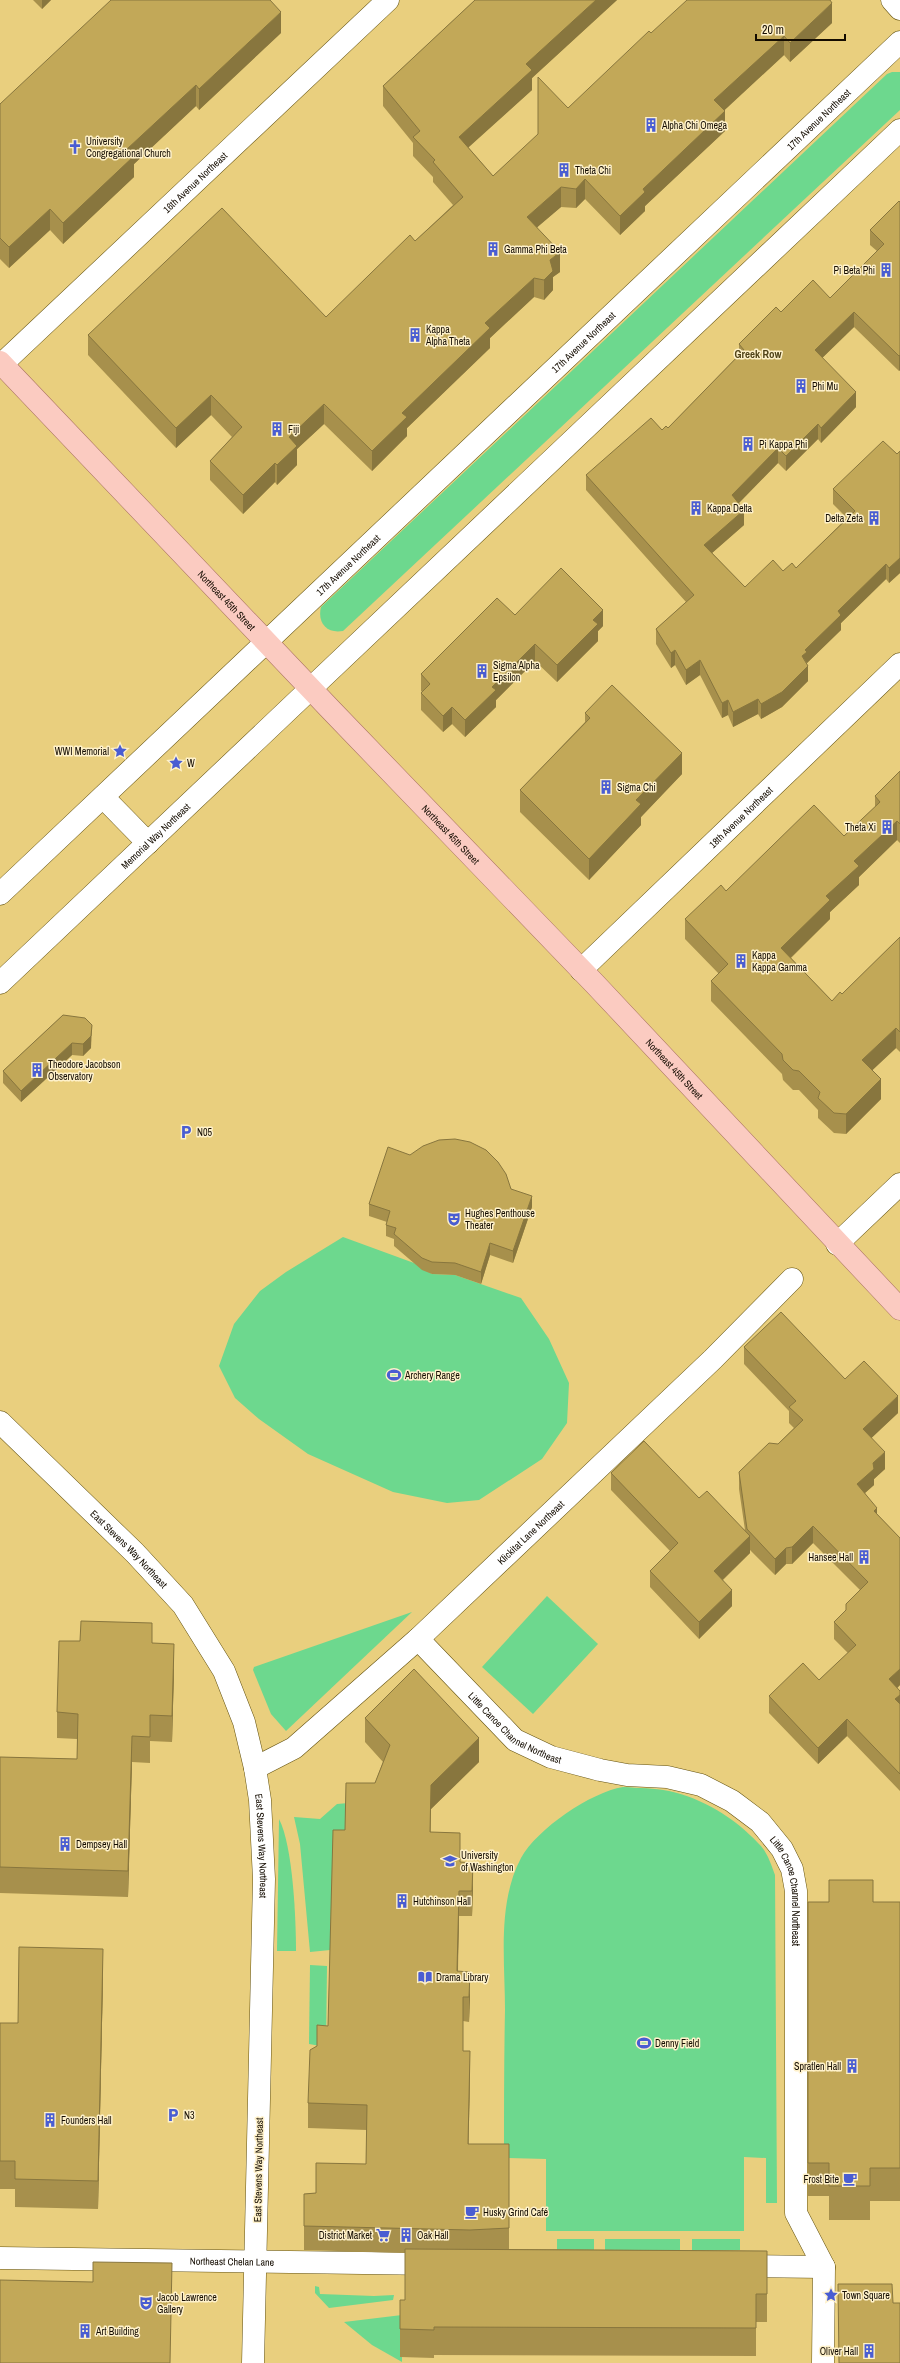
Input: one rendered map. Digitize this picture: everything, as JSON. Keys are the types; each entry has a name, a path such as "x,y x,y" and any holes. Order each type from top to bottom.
{"main road":[{"name":"Northeast 45th Street","path":"1,363 581,970 837,1244 900,1309"}],"street":[{"name":"16th Avenue Northeast","path":"1,363 388,0"},
{"path":"892,0 900,9"},
{"name":"17th Avenue Northeast","path":"266,642 900,42"},
{"path":"311,689 900,130"},
{"path":"0,894 266,642"},
{"name":"18th Avenue Northeast","path":"581,970 900,664"},
{"name":"Memorial Way Northeast","path":"0,983 311,689"},
{"path":"103,797 148,843"},
{"path":"837,1244 900,1184"},
{"name":"Klickitat Lane Northeast","path":"255,1768 294,1748 418,1639 713,1360 792,1279"},
{"name":"East Stevens Way Northeast","path":"0,1422 135,1554 183,1605 224,1671 244,1722 255,1768 260,1800 264,1879 253,2363"},
{"name":"Little Canoe Channel Northeast","path":"418,1639 515,1740 551,1757 600,1770 627,1775 667,1777 701,1785 732,1801 760,1822 782,1849 792,1869 796,1891 796,2213 824,2267 823,2363"},
{"name":"Northeast Chelan Lane","path":"0,2258 456,2265"},
{"path":"717,2266 824,2267"}],"green space":[{"path":"892,72 900,72 900,110 343,631 332,631 324,626 320,618 321,607 887,74"},
{"name":"Archery Range","path":"343,1237 414,1263 432,1274 455,1275 521,1298 549,1339 569,1383 567,1423 542,1459 479,1500 447,1503 393,1492 308,1454 259,1419 235,1398 219,1366 234,1324 260,1291 286,1272"},
{"path":"547,1596 598,1644 533,1714 482,1667"},
{"path":"412,1612 286,1731 271,1714 253,1670 254,1667"},
{"name":"Denny Field","path":"623,1787 669,1791 694,1799 717,1810 739,1825 761,1846 775,1875 777,2203 766,2203 766,2158 744,2157 744,2231 546,2231 546,2159 504,2158 504,1932 508,1894 513,1875 521,1858 529,1847 539,1835 552,1824 581,1804 596,1796 610,1790"},
{"path":"372,1801 345,1855 330,1950 310,1952 300,1844 294,1817 320,1819 337,1804"},
{"path":"279,1819 284,1831 291,1864 296,1951 277,1951"},
{"path":"310,1965 327,1966 326,2047 309,2044"},
{"path":"557,2239 594,2239 594,2250 557,2250"},
{"path":"605,2239 680,2239 680,2250 605,2250"},
{"path":"692,2239 740,2239 740,2250 692,2251"},
{"path":"315,2286 319,2287 320,2294 374,2296 394,2295 393,2300 329,2308 315,2293"},
{"path":"402,2315 402,2362 372,2345 344,2322"}],"building":[{"name":"University Congregational Church","path":"111,0 270,0 281,12 199,89 196,85 127,149 134,156 63,223 50,209 9,247 0,238 0,104"},
{"path":"475,0 596,0 526,64 532,70 459,137 493,176 538,134 538,77 568,108 649,31 651,33 687,0 830,0 832,3 790,43 784,36 714,100 725,111 643,189 645,192 620,216 585,179 576,189 561,187 527,217 560,252 550,260 553,271 544,280 534,278 485,323 490,328 402,413 407,417 372,451 324,404 289,437 297,446 277,465 275,463 243,495 210,461 242,427 211,395 176,428 88,335 222,208 326,317 410,235 415,241 463,197 433,162 435,160 413,137 420,131 383,86"},
{"path":"899,201 900,355 899,356 854,312 815,350 856,392 821,428 818,424 786,456 778,448 732,495 744,510 704,545 745,587 773,560 783,571 792,563 796,568 855,511 833,489 883,441 897,454 900,451 900,558 889,568 886,564 838,611 841,615 805,650 807,652 802,656 808,666 782,692 761,704 758,699 733,712 728,700 722,703 700,660 686,670 675,650 671,653 656,629 694,595 586,475 651,418 662,430 666,426 668,428 744,350 739,344 776,307 781,312 813,280 830,298 884,244 870,230"},
{"name":"Sigma Alpha Epsilon","path":"561,568 603,610 593,620 598,624 557,665 535,644 492,687 496,690 465,720 452,707 443,716 421,693 430,684 421,674 497,598 515,615"},
{"name":"Sigma Chi","path":"612,685 682,753 636,800 641,804 589,859 520,790 590,718 585,713"},
{"path":"900,771 900,824 897,821 854,861 859,866 826,896 830,900 781,948 832,1001 840,992 842,994 900,937 900,1032 896,1028 862,1060 881,1079 846,1114 834,1113 818,1098 820,1092 799,1071 793,1070 783,1060 782,1054 711,981 728,964 685,919 721,885 726,891 814,805 844,836 880,802 875,796"},
{"name":"Theodore Jacobson Observatory","path":"63,1015 85,1018 92,1025 91,1036 83,1044 72,1043 21,1091 3,1071"},
{"name":"Hughes Penthouse Theater","path":"455,1139 470,1142 486,1150 498,1162 506,1174 511,1189 532,1196 513,1251 490,1243 481,1272 455,1263 432,1262 422,1258 394,1234 396,1228 386,1225 390,1211 369,1204 388,1147 410,1155 423,1146 439,1140"},
{"name":"Hansee Hall","path":"781,1312 845,1379 864,1361 898,1396 863,1429 885,1452 873,1463 874,1469 857,1484 877,1508 874,1511 900,1538 900,1669 889,1679 900,1691 900,1695 895,1699 900,1704 900,1774 847,1719 818,1748 769,1696 803,1663 819,1680 856,1645 834,1622 846,1610 846,1604 868,1582 813,1526 792,1547 786,1548 775,1559 747,1529 739,1472 769,1443 778,1444 803,1420 789,1407 796,1401 744,1347"},
{"path":"644,1441 699,1498 707,1491 750,1536 714,1571 732,1590 699,1622 650,1571 678,1543 611,1473"},
{"path":"81,1621 152,1623 152,1643 174,1644 172,1716 150,1715 150,1737 132,1736 128,1871 0,1867 0,1757 77,1759 78,1714 57,1712 59,1641 80,1641"},
{"name":"Hutchinson Hall","path":"414,1669 479,1738 431,1785 430,1832 460,1833 460,1862 473,1863 472,1891 459,1891 457,1971 470,1972 469,1997 463,1997 463,2051 470,2051 468,2144 509,2144 509,2228 470,2230 304,2226 304,2194 316,2193 316,2163 366,2164 367,2105 308,2103 310,2050 317,2046 317,2025 328,2026 333,1830 345,1830 346,1783 375,1783 390,1745 365,1718"},
{"name":"Spratlen Hall","path":"829,1880 873,1880 873,1902 900,1902 900,2168 870,2168 870,2186 829,2186 829,2163 808,2163 808,1902 829,1902"},
{"name":"Founders Hall","path":"19,1947 103,1949 98,2181 15,2179 15,2161 0,2161 0,2023 18,2023"},
{"path":"405,2249 767,2251 767,2294 756,2294 756,2328 434,2327 434,2330 400,2329 400,2300 405,2300"},
{"name":"Art Building","path":"93,2262 172,2263 170,2363 0,2363 0,2280 93,2282"},
{"path":"838,2284 892,2284 893,2303 900,2303 900,2363 839,2363"}],"place":[{"name":"Alpha Chi Omega","path":"651,125"},
{"name":"University Congregational Church","path":"75,147"},
{"name":"Theta Chi","path":"564,170"},
{"name":"Gamma Phi Beta","path":"493,249"},
{"name":"Pi Beta Phi","path":"886,270"},
{"name":"Kappa Alpha Theta","path":"415,335"},
{"name":"Phi Mu","path":"801,386"},
{"name":"Fiji","path":"277,429"},
{"name":"Pi Kappa Phi","path":"748,444"},
{"name":"Kappa Delta","path":"696,508"},
{"name":"Delta Zeta","path":"874,518"},
{"name":"Sigma Alpha Epsilon","path":"482,671"},
{"name":"WWI Memorial","path":"120,751"},
{"name":"W","path":"176,763"},
{"name":"Sigma Chi","path":"606,787"},
{"name":"Theta Xi","path":"887,827"},
{"name":"Kappa Kappa Gamma","path":"741,961"},
{"name":"Theodore Jacobson Observatory","path":"37,1070"},
{"name":"N05","path":"186,1132"},
{"name":"Hughes Penthouse Theater","path":"454,1219"},
{"name":"Archery Range","path":"394,1375"},
{"name":"Hansee Hall","path":"864,1557"},
{"name":"Dempsey Hall","path":"65,1844"},
{"name":"University of Washington","path":"450,1861"},
{"name":"Hutchinson Hall","path":"402,1901"},
{"name":"Drama Library","path":"425,1977"},
{"name":"Denny Field","path":"644,2043"},
{"name":"Spratlen Hall","path":"852,2066"},
{"name":"N3","path":"173,2115"},
{"name":"Founders Hall","path":"50,2120"},
{"name":"Frost Bite","path":"850,2179"},
{"name":"Husky Grind Café","path":"472,2212"},
{"name":"District Market","path":"383,2235"},
{"name":"Oak Hall","path":"406,2235"},
{"name":"Town Square","path":"831,2295"},
{"name":"Jacob Lawrence Gallery","path":"146,2303"},
{"name":"Art Building","path":"85,2331"},
{"name":"Oliver Hall","path":"869,2351"}],"district":[{"name":"Greek Row","path":"758,354"}]}
